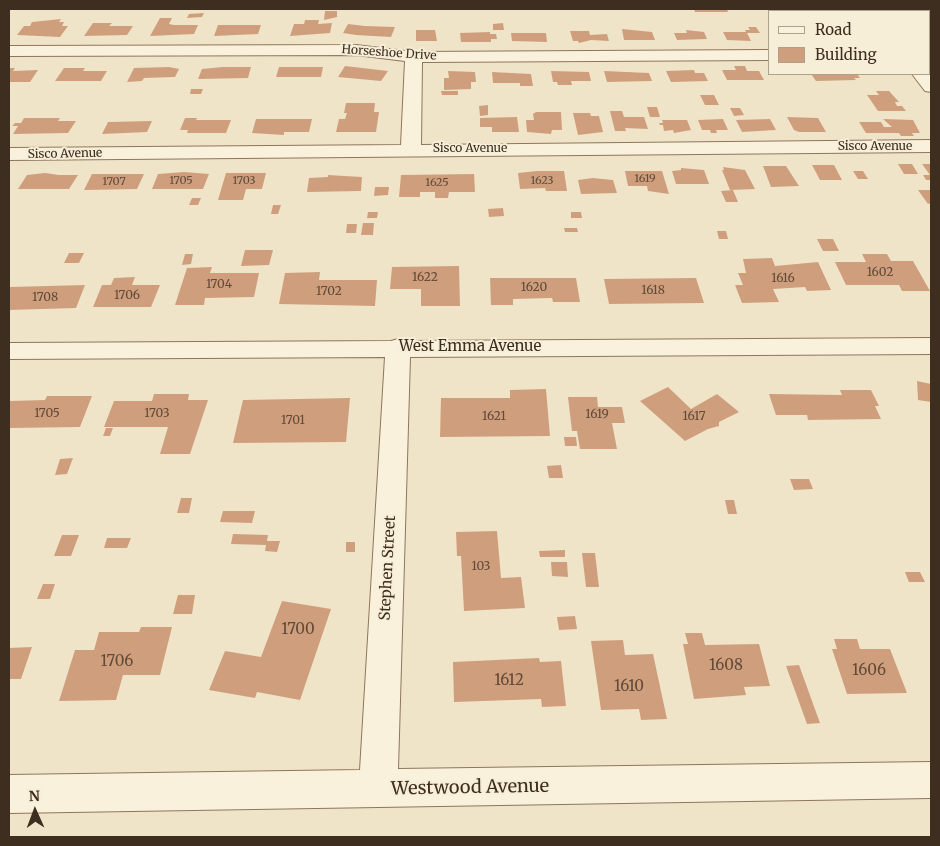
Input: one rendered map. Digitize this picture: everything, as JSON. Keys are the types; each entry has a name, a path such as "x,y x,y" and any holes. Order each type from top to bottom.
{"street":[{"name":"Horseshoe Drive","path":"9,51 356,50 414,57 768,55"},
{"path":"411,150 414,57"},
{"name":"Sisco Avenue","path":"9,154 931,146"},
{"name":"West Emma Avenue","path":"9,351 398,347 931,346"},
{"name":"Stephen Street","path":"378,790 398,347"},
{"name":"Westwood Avenue","path":"9,794 378,790 931,780"}],"building":[{"path":"694,9 727,9 728,12 695,12"},
{"path":"325,11 337,11 337,17 324,20"},
{"path":"204,13 202,17 187,18 189,14"},
{"path":"160,18 172,18 169,24 174,25 198,25 194,34 150,36"},
{"path":"61,19 59,22 64,22 62,26 68,26 60,37 17,35 24,26 30,26 32,22"},
{"path":"305,20 319,20 318,24 332,23 330,33 290,36 294,24 304,24"},
{"path":"93,23 112,23 109,26 133,26 127,35 84,36"},
{"path":"503,23 504,30 493,30 493,24"},
{"path":"348,24 395,27 391,37 356,35 343,33"},
{"path":"218,25 261,25 258,34 214,36"},
{"path":"748,27 756,27 760,33 747,33 751,41 727,40 723,32 746,32 745,30 750,30"},
{"path":"622,29 652,32 655,40 624,40"},
{"path":"416,30 435,30 437,41 416,41"},
{"path":"686,30 704,32 707,39 677,40 674,33 687,33"},
{"path":"570,31 589,31 590,35 607,34 609,41 591,40 579,43 578,41 573,41"},
{"path":"490,32 490,34 496,34 497,39 491,39 491,42 461,42 460,33"},
{"path":"511,33 546,33 547,42 512,41"},
{"path":"345,66 388,71 381,81 338,77"},
{"path":"734,66 745,66 747,71 759,71 764,80 727,80 722,70 736,70"},
{"path":"169,67 179,69 175,77 144,78 142,81 127,82 134,68"},
{"path":"251,67 248,78 198,79 202,69"},
{"path":"279,67 323,67 321,77 276,77"},
{"path":"9,68 15,68 13,71 38,70 30,82 9,82"},
{"path":"64,68 85,68 83,71 107,71 101,81 55,81"},
{"path":"694,70 695,73 704,73 708,81 671,82 666,71"},
{"path":"448,71 475,72 476,82 471,82 471,89 444,90 444,78 449,78"},
{"path":"551,71 589,72 591,81 571,81 572,85 558,85 557,82 553,82"},
{"path":"604,71 649,73 652,81 607,82"},
{"path":"492,72 531,74 533,86 520,86 520,83 493,83"},
{"path":"812,75 858,75 860,78 854,78 856,80 816,81"},
{"path":"191,89 203,89 201,94 190,94"},
{"path":"441,91 458,91 458,95 442,95"},
{"path":"876,91 889,91 899,102 895,102 897,106 902,106 906,111 878,111 867,95 879,95"},
{"path":"700,95 714,95 719,105 705,105"},
{"path":"346,103 375,103 374,112 379,112 376,132 336,132 339,119 345,119 347,113 344,113"},
{"path":"488,105 488,115 480,116 479,106"},
{"path":"647,107 657,107 660,117 650,117"},
{"path":"730,108 740,108 744,115 734,116"},
{"path":"610,111 622,111 624,117 644,117 648,129 625,128 626,131 615,131"},
{"path":"536,112 561,112 562,130 552,130 551,134 527,132 526,120 534,120 533,114"},
{"path":"573,113 590,113 591,116 599,116 603,132 578,135"},
{"path":"517,117 519,132 492,132 492,127 480,127 480,118"},
{"path":"787,117 818,118 826,132 799,132 794,130"},
{"path":"24,118 60,118 58,121 76,121 68,133 13,134 18,126 12,126 15,123 21,123"},
{"path":"185,118 197,118 196,120 231,120 226,133 187,133 188,130 180,130"},
{"path":"256,119 312,119 309,132 284,132 284,135 252,133"},
{"path":"723,119 728,130 716,130 717,133 711,133 710,130 702,130 698,120"},
{"path":"770,119 776,130 742,132 736,120"},
{"path":"883,119 913,120 920,133 912,133 914,136 901,136 899,133 866,133 859,122 881,122 884,127 892,127"},
{"path":"662,120 687,120 691,130 674,133 673,130 664,131 663,125 659,123 663,123"},
{"path":"152,121 147,132 102,134 108,122"},
{"path":"898,164 912,164 918,174 904,174"},
{"path":"922,164 931,164 931,180 926,180 923,175 930,175"},
{"path":"812,165 834,165 842,180 820,180"},
{"path":"763,166 786,166 799,186 771,187"},
{"path":"723,167 745,170 755,189 730,190 722,170 724,170"},
{"path":"681,168 704,170 709,184 676,184 672,171 681,170"},
{"path":"564,171 567,191 546,191 545,188 520,189 518,173"},
{"path":"625,171 662,171 669,194 648,191 647,186 628,186"},
{"path":"853,171 863,171 868,179 858,179"},
{"path":"184,172 209,174 203,189 152,189 158,174"},
{"path":"45,173 78,175 69,189 18,189 27,175"},
{"path":"226,173 266,173 262,189 246,189 243,200 218,200"},
{"path":"92,174 144,174 137,189 84,190"},
{"path":"474,174 475,192 449,192 448,198 435,198 435,192 420,192 420,197 399,197 401,175"},
{"path":"328,175 362,177 361,191 307,192 309,178 328,177"},
{"path":"593,178 613,180 617,193 581,194 578,180"},
{"path":"375,187 389,187 388,195 374,196"},
{"path":"733,190 738,202 726,202 721,191"},
{"path":"918,190 931,190 931,203 928,204"},
{"path":"192,198 201,198 198,205 189,205"},
{"path":"273,205 281,205 278,214 271,214"},
{"path":"503,208 504,216 489,217 488,209"},
{"path":"368,212 378,212 377,218 367,218"},
{"path":"571,212 581,212 582,218 571,218"},
{"path":"363,223 374,223 373,235 361,235"},
{"path":"347,224 357,224 356,233 346,233"},
{"path":"564,228 577,228 578,232 565,232"},
{"path":"717,231 726,231 728,239 719,239"},
{"path":"817,239 833,239 839,251 823,251"},
{"path":"245,250 273,250 269,265 241,266"},
{"path":"69,253 84,253 79,263 64,263"},
{"path":"185,254 193,254 191,264 182,265"},
{"path":"862,254 887,254 891,261 913,261 930,291 902,291 899,285 846,285 835,262 866,262"},
{"path":"772,258 775,266 818,262 831,290 807,291 805,287 773,289 779,302 742,303 735,285 743,285 738,273 746,273 743,259"},
{"path":"459,266 460,306 421,306 421,289 390,289 392,267"},
{"path":"212,267 210,273 259,273 254,297 205,298 204,305 175,305 187,268"},
{"path":"320,272 319,280 377,280 375,306 279,304 285,273"},
{"path":"135,277 132,285 160,285 151,307 93,307 102,285 111,285 114,278"},
{"path":"490,278 576,278 580,302 553,302 552,298 513,299 513,305 491,305"},
{"path":"696,278 704,303 609,304 604,279"},
{"path":"85,285 76,308 9,310 9,287"},
{"path":"917,381 931,384 931,402 918,400"},
{"path":"668,387 691,409 717,394 739,412 719,422 719,426 708,429 685,441 640,401"},
{"path":"546,389 550,436 440,437 441,398 510,398 510,390"},
{"path":"840,390 871,390 879,406 875,406 881,419 808,420 807,415 776,415 769,394 842,395"},
{"path":"154,394 189,394 188,400 208,400 190,454 160,454 168,427 104,427 114,401 152,401"},
{"path":"47,396 92,396 80,427 9,428 9,401 45,400"},
{"path":"568,397 597,397 598,407 622,407 625,423 612,423 617,449 580,449 577,431 572,431"},
{"path":"350,398 346,442 233,443 243,400"},
{"path":"106,428 113,428 110,436 103,436"},
{"path":"564,437 576,437 577,446 565,446"},
{"path":"73,458 67,474 55,475 60,459"},
{"path":"561,465 563,478 549,478 547,466"},
{"path":"790,479 809,479 813,489 794,490"},
{"path":"181,498 192,498 189,513 177,513"},
{"path":"725,500 734,500 737,514 728,514"},
{"path":"223,511 255,511 252,523 220,522"},
{"path":"497,531 501,578 521,577 525,608 464,611 461,556 457,556 456,532"},
{"path":"233,534 268,535 267,541 280,541 277,552 265,551 266,545 231,544"},
{"path":"62,535 79,535 71,556 54,556"},
{"path":"107,538 131,538 127,548 104,548"},
{"path":"346,542 355,542 355,552 346,552"},
{"path":"565,550 565,557 540,557 539,551"},
{"path":"582,553 595,553 599,587 586,587"},
{"path":"551,562 567,562 568,577 552,576"},
{"path":"905,572 920,572 925,582 909,582"},
{"path":"43,584 55,584 50,599 37,599"},
{"path":"178,595 195,595 192,614 173,614"},
{"path":"282,601 331,609 300,700 257,692 255,698 209,690 225,651 261,657"},
{"path":"575,616 577,629 559,630 557,617"},
{"path":"141,627 172,627 160,675 123,675 116,700 59,701 75,650 94,650 99,632 139,632"},
{"path":"685,633 702,633 705,645 759,644 770,686 744,687 746,695 694,699 683,644 688,644"},
{"path":"834,639 857,639 860,649 890,649 907,693 847,694 832,649 837,649"},
{"path":"623,640 625,655 653,654 667,719 641,720 639,709 601,710 591,641"},
{"path":"32,647 21,679 9,679 9,648"},
{"path":"539,658 540,662 561,661 566,706 542,707 541,699 454,702 453,662"},
{"path":"799,665 820,723 807,724 786,666"}]}
